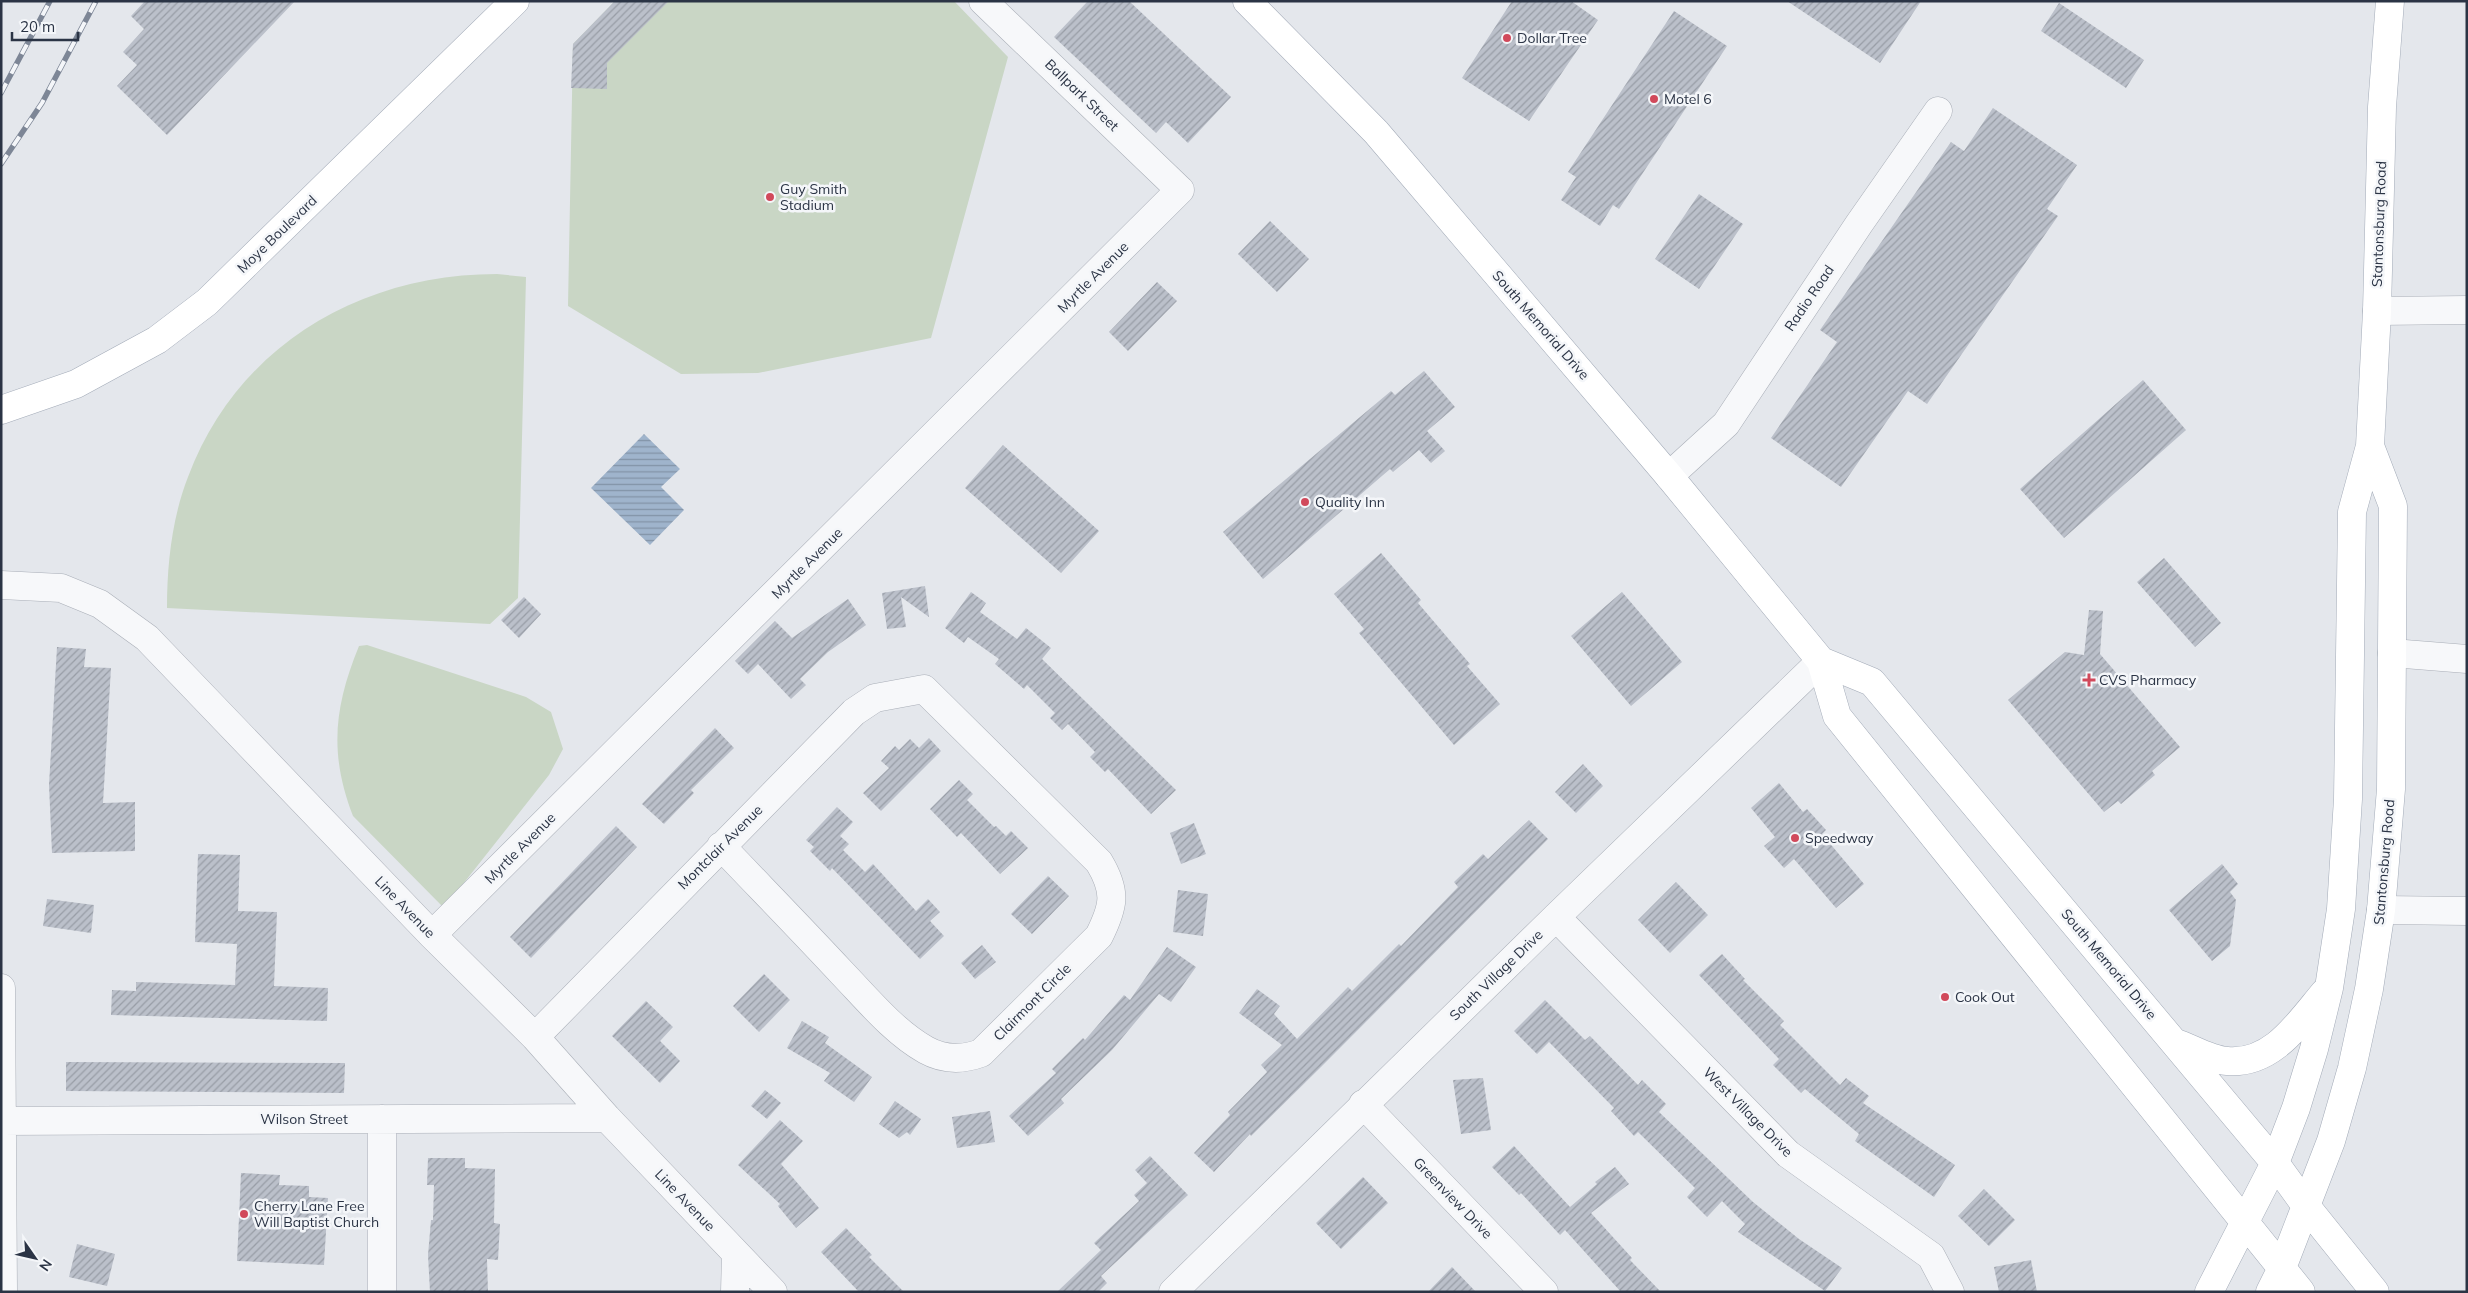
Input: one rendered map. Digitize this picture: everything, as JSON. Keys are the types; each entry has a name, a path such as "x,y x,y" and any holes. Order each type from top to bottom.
{"main road":[{"name":"Moye Boulevard","path":"1,410 76,384 157,340 207,302 515,1"},
{"name":"South Memorial Drive","path":"1247,1 1376,132 1669,476 1821,662 1837,716 2301,1292"},
{"name":"Stantonsburg Road","path":"2209,1292 2275,1162 2296,1108 2314,1049 2329,988 2341,909 2348,798 2352,512 2370,446 2382,107 2390,1"},
{"name":"Stantonsburg Road","path":"2270,1292 2282,1268 2331,1141 2352,1068 2369,989 2381,910 2391,789 2393,506 2370,446"},
{"name":"South Memorial Drive","path":"1821,662 1872,682 2275,1162 2306,1206 2375,1292"},
{"path":"2175,1042 2225,1062 2250,1060 2267,1053 2287,1038 2329,988"}],"street":[{"name":"Ballpark Street","path":"983,1 1180,190"},
{"name":"Radio Road","path":"1669,476 1726,424 1859,224 1938,111"},
{"name":"Myrtle Avenue","path":"432,935 1180,190"},
{"path":"2376,311 2467,310"},
{"name":"Line Avenue","path":"1,585 61,588 100,604 147,638 432,935 535,1037 607,1118 773,1292"},
{"path":"2392,653 2467,659"},
{"name":"South Village Drive","path":"1173,1292 1363,1104 1821,662"},
{"name":"Montclair Avenue","path":"535,1037 854,712 876,698 924,689"},
{"name":"Clairmont Circle","path":"721,846 867,999 926,1051 945,1057 965,1059 980,1053 1099,936 1109,916 1113,894 1108,876 1099,862 924,689"},
{"path":"2381,910 2467,911"},
{"name":"West Village Drive","path":"1556,917 1788,1154 1931,1256 1950,1292"},
{"path":"1,988 3,1292"},
{"name":"Greenview Drive","path":"1363,1104 1544,1292"},
{"name":"Wilson Street","path":"2,1121 607,1118"},
{"path":"382,1119 382,1292"},
{"path":"735,1292 736,1254"}],"green space":[{"name":"Guy Smith Stadium","path":"615,1 954,1 1008,57 931,338 758,373 681,374 568,306 573,44"},
{"path":"497,274 526,277 518,598 490,624 167,608 168,575 174,525 188,477 210,431 238,390 271,355 309,326 352,304 398,287 446,277"},
{"path":"367,645 526,697 551,712 563,749 549,775 444,908 353,816 345,793 338,751 340,710 344,690 359,646"}],"water":[{"path":"644,434 680,469 661,487 684,510 650,545 591,488"}],"building":[{"path":"145,1 295,1 167,135 117,86 137,65 123,52 144,29 131,16"},
{"path":"615,1 669,1 607,63 607,89 571,88 573,44"},
{"path":"1088,1 1129,1 1231,97 1188,143 1166,122 1156,133 1054,37"},
{"path":"1512,1 1571,1 1598,20 1529,121 1462,78"},
{"path":"1787,1 1921,1 1880,63"},
{"path":"2059,3 2144,60 2126,88 2041,31"},
{"name":"Motel 6","path":"1674,11 1727,46 1619,209 1613,205 1600,226 1561,200 1576,177 1568,172"},
{"path":"1993,108 2077,165 2047,209 2058,216 1927,404 1908,391 1841,487 1771,438 1837,342 1820,330 1951,142 1964,151"},
{"path":"1699,194 1743,224 1699,289 1655,259"},
{"path":"1270,221 1309,259 1277,292 1238,254"},
{"path":"1157,282 1177,301 1128,351 1109,332"},
{"name":"Quality Inn","path":"1424,371 1455,407 1427,431 1445,451 1431,463 1419,450 1393,472 1390,469 1263,579 1223,532 1391,391 1395,395"},
{"path":"2143,380 2186,430 2064,538 2020,489"},
{"path":"1003,445 1099,531 1061,573 965,488"},
{"path":"1381,553 1421,600 1418,603 1470,664 1467,666 1500,704 1454,745 1359,633 1364,629 1334,594"},
{"path":"2164,558 2221,623 2195,647 2137,582"},
{"path":"925,586 929,617 901,597 906,627 887,629 882,593"},
{"path":"971,592 986,603 980,612 1017,639 1026,628 1051,648 1042,659 1176,790 1151,814 1108,769 1105,772 1090,757 1095,752 1068,724 1062,730 1050,718 1055,713 1027,685 1024,689 995,664 999,659 968,637 964,643 945,628"},
{"path":"1622,592 1682,662 1631,706 1571,636"},
{"path":"524,597 541,614 519,638 501,620"},
{"path":"848,599 866,625 828,652 800,679 806,685 791,699 758,664 748,674 735,661 775,621 792,638"},
{"name":"CVS Pharmacy","path":"2089,610 2103,611 2100,654 2180,747 2152,771 2155,775 2121,804 2118,801 2104,812 2008,700 2065,652 2084,655"},
{"path":"57,647 86,649 84,667 111,668 103,803 135,802 135,851 52,853 49,785"},
{"path":"715,728 734,748 691,790 694,793 664,824 642,804"},
{"path":"929,738 941,751 881,811 863,793 889,768 881,761 895,746 899,750 910,739 919,748"},
{"path":"1583,764 1603,786 1576,813 1555,792"},
{"path":"959,780 973,794 967,800 994,827 996,826 1006,836 1011,831 1028,848 1000,874 961,833 957,837 930,809"},
{"name":"Speedway","path":"1779,783 1803,812 1807,809 1826,830 1822,834 1864,884 1836,908 1794,859 1784,868 1764,846 1775,837 1751,808"},
{"path":"837,807 853,822 840,836 849,844 843,850 865,872 873,864 916,911 928,899 940,912 930,921 944,936 920,959 832,868 830,871 810,851 814,847 806,840"},
{"path":"1529,820 1548,839 1214,1172 1194,1153 1230,1115 1228,1112 1267,1072 1261,1065 1282,1045 1239,1013 1257,989 1280,1006 1274,1014 1297,1039 1348,987 1352,991 1399,944 1401,946 1458,887 1454,882 1483,854 1488,859"},
{"path":"1194,823 1206,854 1181,864 1170,833"},
{"path":"616,826 637,847 531,958 510,937"},
{"path":"198,854 240,855 238,911 277,912 274,986 328,988 327,1021 111,1015 112,990 136,991 136,982 235,985 237,944 195,942"},
{"path":"2222,864 2238,884 2230,892 2236,900 2230,946 2212,961 2169,910"},
{"path":"1048,876 1069,896 1032,934 1011,914"},
{"path":"1676,882 1708,915 1670,953 1638,920"},
{"path":"1178,890 1208,894 1203,936 1173,932"},
{"path":"47,899 94,905 91,933 43,926"},
{"path":"982,945 996,962 975,979 961,963"},
{"path":"1167,947 1196,967 1171,1002 1159,994 1112,1050 1061,1099 1064,1103 1028,1136 1009,1116 1056,1073 1052,1069 1083,1038 1085,1040 1124,995 1130,1000"},
{"path":"1722,954 1745,979 1743,980 1784,1021 1780,1025 1840,1085 1846,1078 1869,1096 1863,1103 1955,1165 1934,1197 1855,1141 1859,1134 1805,1089 1801,1093 1773,1065 1779,1059 1699,975"},
{"path":"764,974 790,1000 759,1032 733,1006"},
{"path":"1545,1000 1585,1040 1590,1036 1638,1085 1642,1080 1666,1104 1659,1112 1753,1202 1799,1239 1842,1268 1825,1291 1738,1232 1745,1224 1722,1201 1707,1217 1687,1197 1695,1188 1638,1132 1634,1136 1611,1111 1614,1108 1549,1042 1537,1054 1514,1031"},
{"path":"646,1001 673,1027 660,1041 680,1061 660,1083 612,1036"},
{"path":"802,1021 829,1037 825,1043 872,1077 854,1102 824,1081 830,1073 787,1048"},
{"path":"66,1062 345,1063 344,1093 66,1091"},
{"path":"1483,1078 1491,1130 1461,1134 1453,1080"},
{"path":"765,1090 781,1103 767,1119 751,1106"},
{"path":"895,1101 921,1119 910,1135 907,1132 899,1138 879,1124"},
{"path":"990,1111 995,1142 957,1148 952,1117"},
{"path":"780,1120 803,1141 781,1164 819,1208 796,1228 778,1206 780,1204 738,1165"},
{"path":"1514,1146 1570,1207 1597,1184 1595,1182 1615,1167 1629,1184 1591,1213 1632,1258 1630,1260 1661,1292 1621,1292 1565,1230 1560,1235 1521,1193 1519,1195 1492,1167"},
{"path":"1150,1156 1188,1195 1101,1276 1107,1283 1098,1292 1057,1292 1101,1250 1094,1243 1139,1201 1134,1195 1147,1183 1135,1170"},
{"path":"428,1158 465,1158 465,1168 495,1169 494,1223 500,1224 498,1260 487,1259 488,1292 430,1292 428,1255 431,1220 433,1220 434,1185 427,1185"},
{"path":"241,1173 280,1175 279,1185 309,1186 309,1197 328,1198 324,1265 237,1261"},
{"path":"1363,1177 1388,1203 1341,1249 1316,1223"},
{"path":"1984,1189 2015,1220 1989,1246 1958,1216"},
{"path":"846,1228 872,1255 869,1257 904,1292 859,1292 821,1252"},
{"path":"77,1244 115,1254 107,1286 69,1277"},
{"path":"2031,1260 2037,1292 1999,1292 1994,1267"},
{"path":"1452,1267 1476,1292 1428,1292"}],"railway":[{"path":"1,93 50,1"},
{"path":"1,164 42,103 96,1"}],"place":[{"name":"Dollar Tree","path":"1507,38"},
{"name":"Motel 6","path":"1654,99"},
{"name":"Guy Smith Stadium","path":"770,197"},
{"name":"Quality Inn","path":"1305,502"},
{"name":"CVS Pharmacy","path":"2089,680"},
{"name":"Speedway","path":"1795,838"},
{"name":"Cook Out","path":"1945,997"},
{"name":"Cherry Lane Free Will Baptist Church","path":"244,1214"}]}
